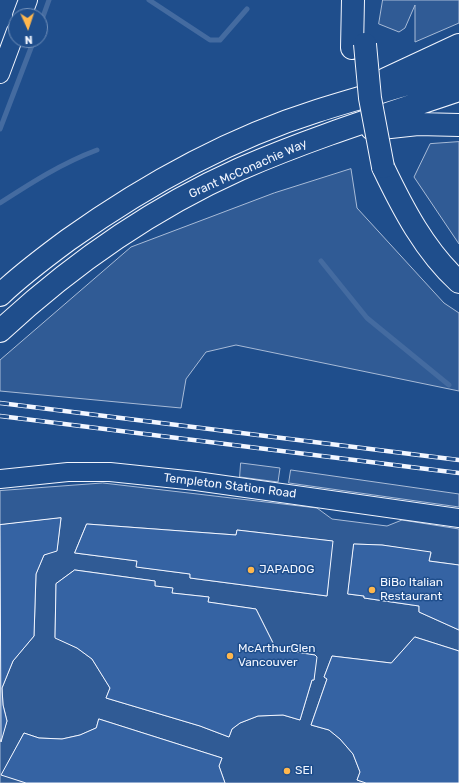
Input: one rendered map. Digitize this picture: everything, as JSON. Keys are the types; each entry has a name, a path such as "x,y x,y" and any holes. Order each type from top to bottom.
{"main road":[{"path":"353,0 358,46"},
{"path":"365,0 354,77 359,107 371,146 408,217 447,272 459,282"},
{"path":"0,295 53,251 105,214 136,195 222,149 316,111 459,45"},
{"path":"316,111 459,68"},
{"name":"Grant McConachie Way","path":"0,331 71,270 149,217 235,172 308,142 459,90"},
{"path":"308,142 382,128 418,124 459,125"}],"street":[{"path":"0,74 10,48"},
{"name":"Templeton Station Road","path":"0,479 68,472 110,472 196,481 459,518"}],"shaded area":[{"path":"383,0 459,0 459,23 415,42 415,5 405,28 399,32 379,24"},
{"path":"459,142 459,244 414,177 430,144"},
{"path":"351,169 357,208 444,303 459,313 459,391 236,345 206,352 186,379 181,408 0,391 0,360 131,247 274,193"},
{"path":"241,463 280,468 278,482 240,477"},
{"path":"291,470 459,494 459,507 289,483"},
{"path":"103,483 317,508 332,519 387,526 402,520 459,529 459,565 429,561 431,553 382,545 354,544 348,594 364,596 364,598 419,606 419,612 459,630 459,651 415,637 391,663 332,656 324,677 327,679 311,725 329,730 340,739 353,754 360,772 357,780 366,783 225,783 219,766 222,758 99,719 96,728 80,735 62,739 39,738 24,733 2,774 26,783 0,783 0,742 7,721 3,705 2,688 13,661 34,636 36,574 44,555 57,550 61,518 0,525 0,491","holes":["87,524 236,535 237,530 332,541 327,596 190,578 190,574 137,567 137,561 75,553","75,570 155,581 155,586 172,588 172,593 209,597 208,602 256,609 276,649 315,655 314,680 312,680 300,720 283,715 258,716 240,723 232,729 229,737 200,726 106,698 110,688 92,659 77,648 55,637 56,584"]}],"building":[{"path":"61,518 57,551 44,555 36,574 34,636 13,661 2,688 3,705 7,721 1,742 0,525"},
{"path":"87,524 236,535 237,530 333,541 327,596 190,578 190,574 136,567 137,561 75,553"},
{"path":"354,544 382,545 431,552 429,561 459,565 459,630 419,612 419,606 364,598 364,596 348,594"},
{"path":"75,570 155,581 155,586 173,588 172,593 209,597 208,602 256,609 276,649 315,655 317,657 314,680 312,680 300,720 283,715 258,716 240,723 232,729 229,737 200,726 106,698 110,688 92,659 77,648 55,638 56,584"},
{"path":"415,637 459,651 459,783 366,783 357,780 360,772 353,754 340,739 329,730 311,725 327,679 324,677 332,656 391,663"},
{"path":"99,719 222,758 219,766 225,783 26,783 1,775 24,733 39,738 62,739 80,735 96,728"}],"waterway":[{"path":"46,8 49,0"},
{"path":"149,0 210,40 220,40 247,9"},
{"path":"0,129 31,48"},
{"path":"0,203 59,167 97,150"},
{"path":"321,261 367,318 449,385"}],"railway":[{"path":"0,403 459,460"},
{"path":"0,416 459,473"}],"place":[{"name":"JAPADOG","path":"251,570"},
{"name":"BiBo Italian Restaurant","path":"372,590"},
{"name":"McArthurGlen Vancouver","path":"230,656"},
{"name":"SEI","path":"287,771"}]}
